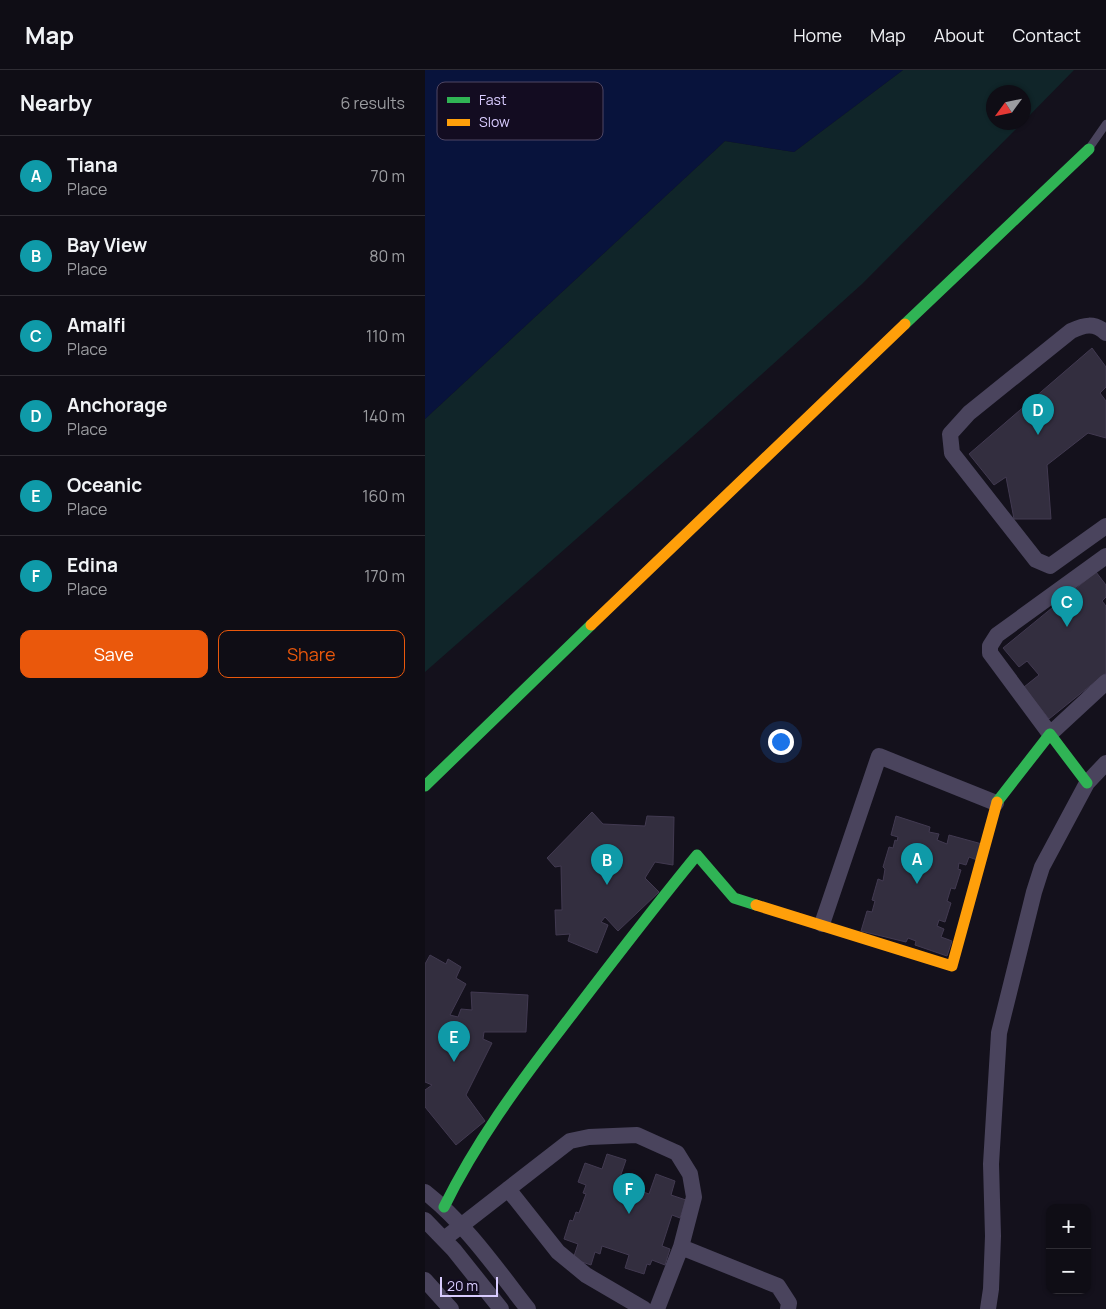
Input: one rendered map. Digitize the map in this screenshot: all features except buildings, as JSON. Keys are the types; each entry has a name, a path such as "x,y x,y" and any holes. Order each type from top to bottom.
{"street":[{"path":"425,786 612,604 1089,149"},
{"path":"1105,529 1050,566 1036,560 952,453 949,434 969,413 1071,331 1085,324 1100,328 1106,333"},
{"path":"1087,783 990,653 991,646 997,635 1106,556"},
{"path":"444,1207 463,1167 508,1098 697,855 734,898 952,966 996,803 1050,734 1106,682"},
{"path":"822,924 879,756 996,803"},
{"path":"988,1309 991,1289 993,1236 991,1164 999,1033 1042,867 1087,783 1106,763"},
{"path":"444,1239 569,1142 589,1137 637,1135 677,1153 690,1174 694,1197 681,1247 657,1309"},
{"path":"508,1190 559,1252 586,1275 644,1309"},
{"path":"425,1192 444,1207 462,1226 528,1309"},
{"path":"425,1220 444,1239 501,1309"},
{"path":"681,1247 778,1286 789,1304 788,1309"},
{"path":"425,1280 451,1309"}],"lane":[{"path":"1089,149 1106,124"}],"green space":[{"path":"903,70 1074,70 1031,114 1031,85 986,85 986,130 1015,130 862,284 692,437 425,672 425,419 725,141 794,152"}],"water":[{"path":"425,70 903,70 794,152 725,141 425,419"}],"traffic: fast":[{"path":"905,324 1089,149"},
{"path":"425,786 591,625"},
{"path":"997,802 1050,734 1087,783"},
{"path":"444,1207 483,1137 513,1093 611,963 697,855 734,898 756,905"}],"traffic: slow":[{"path":"591,625 905,324"},
{"path":"756,905 952,966 997,802"}],"place":[{"name":"Anchorage","path":"1038,435"},
{"name":"Amalfi","path":"1067,627"},
{"name":"Tiana","path":"917,884"},
{"name":"Bay View","path":"607,885"},
{"name":"Oceanic","path":"454,1062"},
{"name":"Edina","path":"629,1214"}]}
